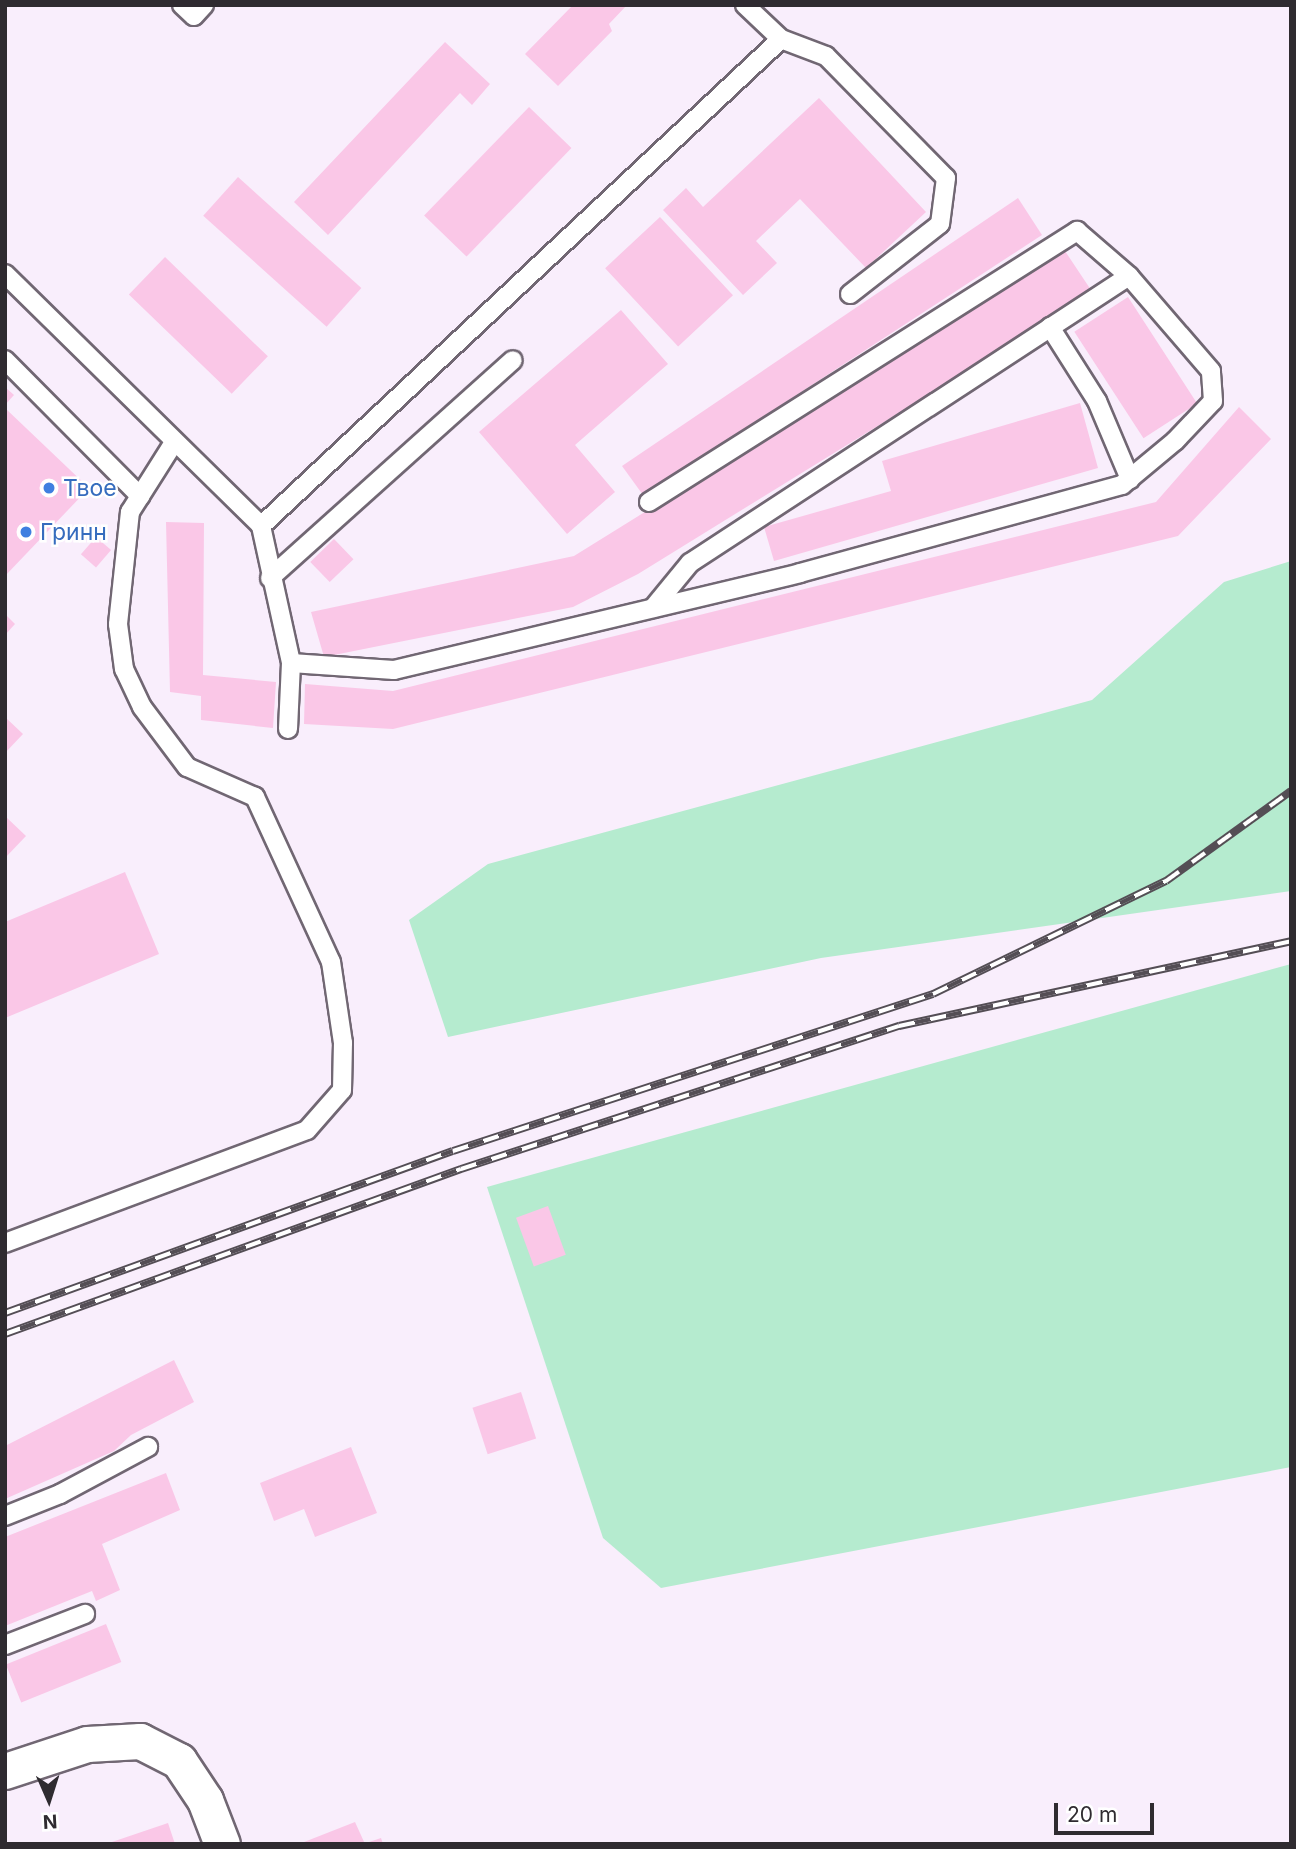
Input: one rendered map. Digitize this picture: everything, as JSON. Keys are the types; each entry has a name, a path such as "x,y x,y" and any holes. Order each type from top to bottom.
{"street":[{"path":"5,1771 87,1744 140,1741 179,1761 205,1800 222,1844"}],"lane":[{"path":"182,5 194,16 204,5"},
{"path":"745,5 781,39 826,56 946,178 940,224 850,293"},
{"path":"261,526 781,39"},
{"path":"291,663 394,670 800,573 1122,485 1175,442 1213,401 1212,371 1129,276 1077,231 649,502"},
{"path":"5,274 173,444 261,526 270,578 291,663 288,729"},
{"path":"653,608 690,563 1129,276"},
{"path":"1050,327 1097,401 1130,479"},
{"path":"5,359 140,496"},
{"path":"270,578 513,360"},
{"path":"5,1243 307,1130 342,1090 343,1043 331,962 255,797 187,767 142,707 124,669 118,624 122,557 130,512 173,444"},
{"path":"5,1516 60,1494 148,1447"},
{"path":"5,1645 85,1614"}],"green space":[{"path":"1291,561 1291,891 821,958 448,1037 409,920 488,864 1092,700 1224,582"},
{"path":"1291,964 1291,1467 661,1588 603,1538 487,1187"}],"building":[{"path":"573,5 627,5 609,24 612,31 558,86 525,54"},
{"path":"445,42 490,84 472,105 460,93 328,235 294,202"},
{"path":"819,98 926,212 866,268 800,199 756,241 777,263 743,295 663,210 686,188 703,207"},
{"path":"529,107 571,148 467,257 424,216"},
{"path":"238,177 361,288 327,327 203,216"},
{"path":"1018,198 1042,235 643,495 622,466"},
{"path":"660,217 733,295 678,346 605,268"},
{"path":"1065,251 1093,293 638,574 573,607 324,657 311,612 574,556"},
{"path":"165,257 268,356 232,394 129,294"},
{"path":"1128,297 1197,404 1143,438 1074,332"},
{"path":"621,310 668,364 575,445 615,492 567,534 479,432"},
{"path":"5,387 14,395 5,405"},
{"path":"1080,403 1098,468 774,561 764,527 891,491 882,461"},
{"path":"1239,407 1271,439 1178,536 393,729 304,724 305,684 393,691 1156,502"},
{"name":"Гринн","path":"5,408 89,488 5,576"},
{"path":"166,522 204,523 203,675 276,682 273,728 201,720 201,696 170,692"},
{"path":"96,537 111,550 96,567 81,554"},
{"path":"334,539 353,559 330,582 310,562"},
{"path":"5,614 15,624 5,635"},
{"path":"5,717 23,734 5,753"},
{"path":"5,816 26,836 5,858"},
{"path":"125,872 159,954 5,1018 5,922"},
{"path":"548,1206 566,1255 534,1266 516,1218"},
{"path":"174,1360 194,1402 131,1435 114,1451 5,1499 5,1446"},
{"path":"521,1392 536,1439 488,1454 472,1408"},
{"path":"351,1447 377,1513 315,1537 304,1509 274,1521 260,1483"},
{"path":"166,1473 180,1510 102,1544 120,1590 96,1601 92,1591 5,1626 5,1537"},
{"path":"106,1624 121,1662 21,1702 6,1664"},
{"path":"355,1822 365,1844 299,1844"},
{"path":"168,1823 175,1844 109,1844 109,1843"},
{"path":"381,1838 383,1844 366,1843"}],"railway":[{"path":"5,1313 453,1151 933,994 1166,881 1291,791"},
{"path":"5,1334 461,1169 899,1026 1291,941"}],"place":[{"name":"Твое","path":"49,488"},
{"name":"Гринн","path":"26,532"}]}
